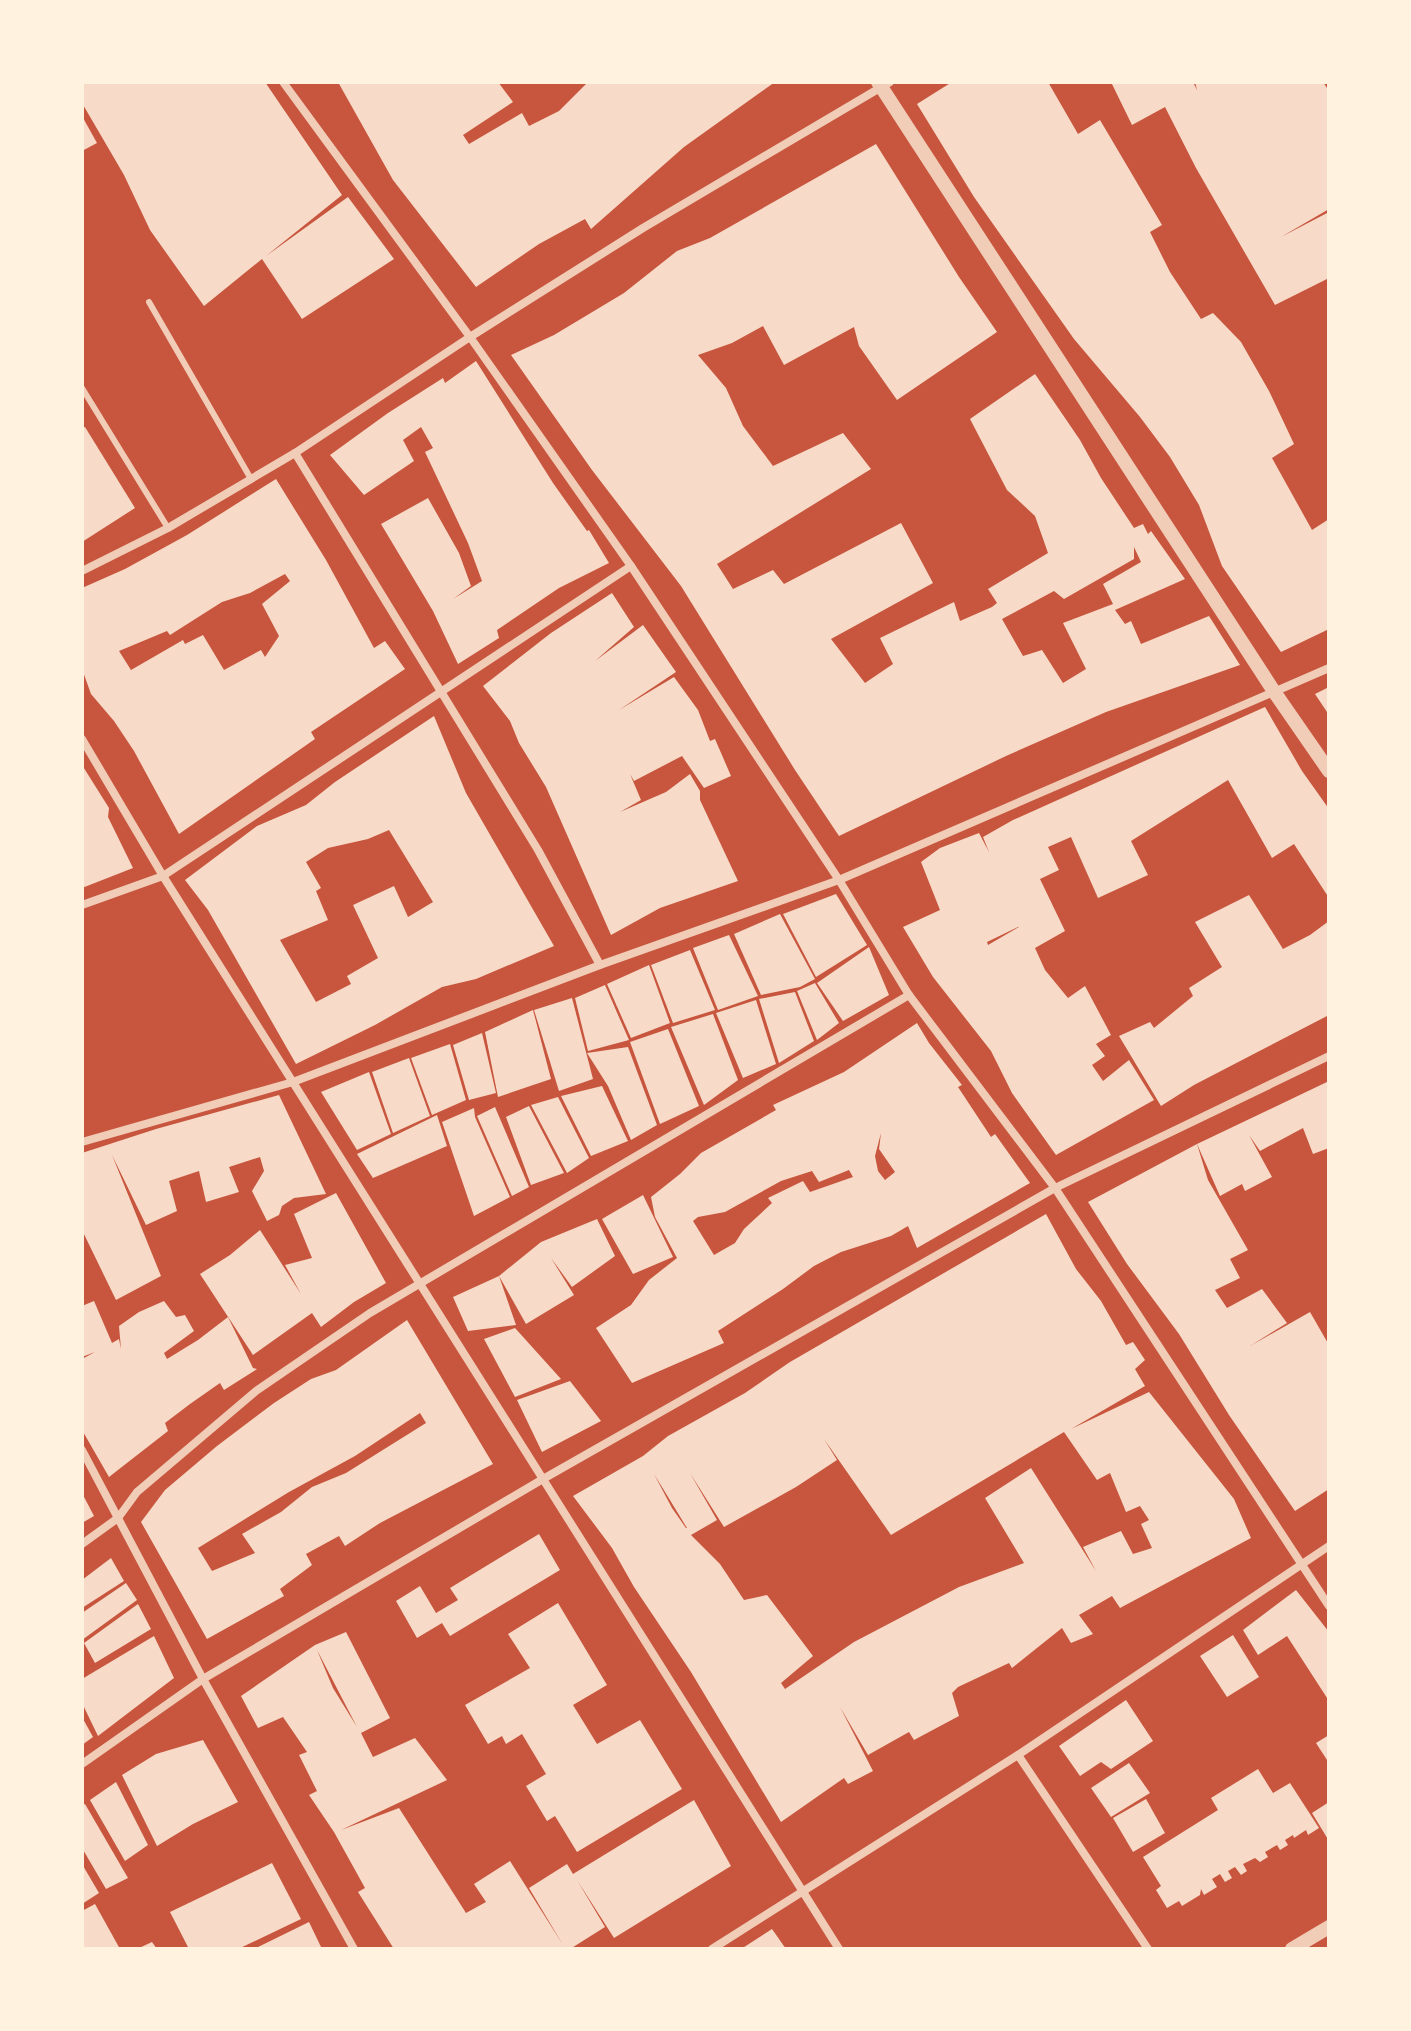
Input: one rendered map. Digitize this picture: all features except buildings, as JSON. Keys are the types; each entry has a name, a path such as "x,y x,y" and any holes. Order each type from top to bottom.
{"street":[{"path":"283,82 470,337 631,566 839,880 909,995 1055,1188 1329,1606"},
{"path":"82,571 168,528 295,453 643,228 883,84 1275,693 1329,771"},
{"path":"295,453 538,850 600,965"},
{"path":"82,905 163,876 631,566"},
{"path":"82,1142 293,1082 600,965 839,880 1329,668"},
{"path":"82,739 163,876 839,1949"},
{"path":"82,1544 118,1518 137,1492 256,1391 370,1313 909,995"},
{"path":"82,1764 203,1679 543,1479 1055,1188 1329,1056"},
{"path":"82,1450 203,1679 354,1949"},
{"path":"712,1949 1018,1755 1329,1546"},
{"path":"1018,1755 1148,1949"},
{"path":"1292,1949 1329,1927"}],"lane":[{"path":"149,302 251,479"},
{"path":"82,388 168,528"}]}
